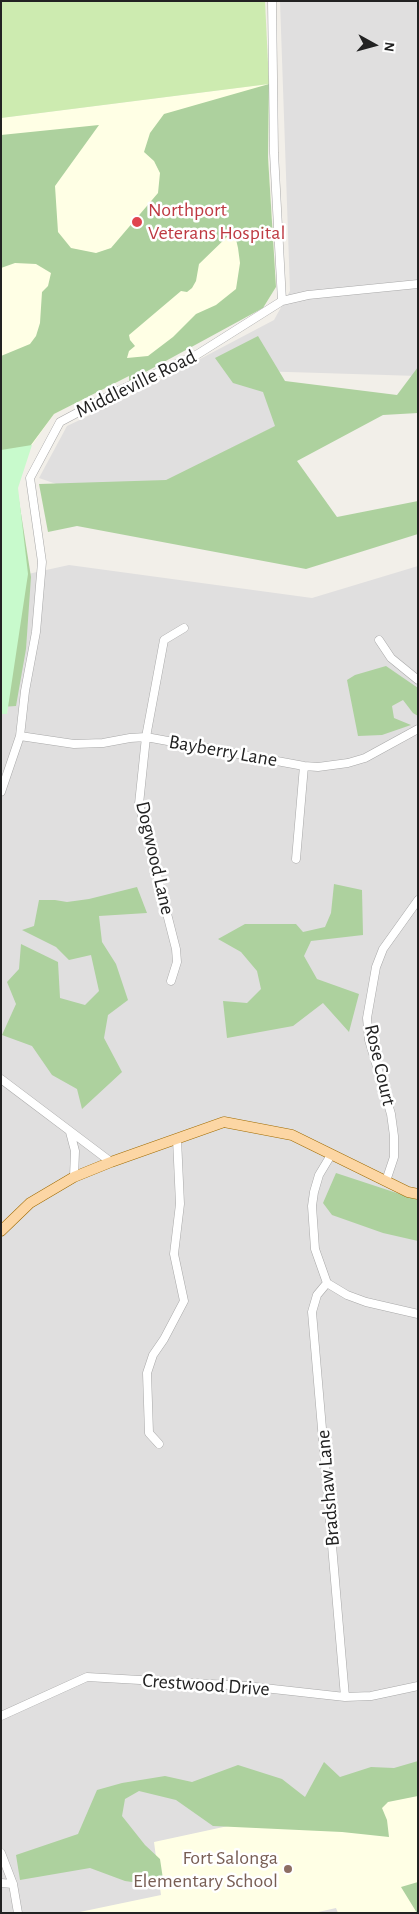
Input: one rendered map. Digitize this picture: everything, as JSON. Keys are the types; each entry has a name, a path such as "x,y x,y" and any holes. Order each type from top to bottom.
{"main road":[{"path":"1,1231 30,1203 74,1177 224,1122 292,1135 408,1192 418,1194"}],"street":[{"path":"272,1 274,153 282,301 308,296 418,284"},
{"name":"Middleville Road","path":"1,792 20,736 25,691 36,632 42,562 30,478 60,422 120,390 198,354 282,301"},
{"name":"Dogwood Lane","path":"171,981 177,962 176,949 139,804 146,737 164,640 184,628"},
{"path":"379,640 391,658 418,680"},
{"name":"Bayberry Lane","path":"20,736 74,744 104,743 146,737 304,766 333,766 365,758 418,729"},
{"path":"296,859 304,766"},
{"name":"Rose Court","path":"386,1181 394,1157 394,1136 391,1114 370,1040 367,1018 376,967 383,949 418,900"},
{"path":"1,1079 112,1162"},
{"path":"70,1132 75,1151 74,1177"},
{"path":"160,1444 149,1433 147,1373 154,1354 184,1301 174,1254 180,1204 177,1139"},
{"path":"331,1155 319,1175 312,1206 315,1249 327,1283 347,1295 366,1302 418,1314"},
{"name":"Bradshaw Lane","path":"327,1283 317,1295 312,1312 345,1697"},
{"name":"Crestwood Drive","path":"1,1716 87,1677 246,1686 345,1697 371,1696 418,1686"},
{"path":"1,1853 13,1884 18,1913"},
{"path":"1,1883 13,1884"}],"shaded area":[{"path":"280,1 418,1 418,376 256,371 276,426 117,505 39,478 67,426 126,398 274,320 290,291"},
{"name":"Northport Veterans Hospital","path":"269,84 268,157 276,287 263,308 54,414 32,445 1,450 1,118"},
{"path":"69,565 312,598 418,566 418,1913 1,1913 1,714 7,714 28,574"},
{"name":"Fort Salonga Elementary School","path":"418,1785 418,1913 338,1913 336,1908 314,1913 75,1913 161,1895 154,1842"}],"green space":[{"path":"1,1 265,1 269,84 1,118"},
{"name":"Northport Veterans Hospital","path":"269,84 268,157 276,287 263,308 129,381 129,376 54,414 31,445 17,488 31,577 26,649 16,706 1,707 1,356 30,344 36,336 40,323 42,292 48,286 51,273 36,264 15,263 1,268 1,135 99,125 55,186 58,232 71,248 96,253 111,248 158,193 160,173 154,161 144,152 150,133 164,114","holes":["230,234 235,235 240,263 236,289 216,305 196,314 173,337 148,356 127,358 129,351 135,346 130,340 129,335 181,291 187,292 192,288 196,281 199,264"]},
{"path":"258,336 285,381 397,395 418,367 418,413 383,415 297,461 337,517 418,501 418,534 306,569 77,526 48,532 39,484 166,480 275,426 263,392 233,383 215,358"},
{"path":"32,445 18,488 28,574 7,714 1,714 1,450"},
{"path":"386,666 418,688 418,716 413,713 403,700 392,706 394,718 411,725 382,735 358,736 347,680 355,675"},
{"path":"334,884 362,890 363,935 311,941 304,956 317,979 359,994 349,1032 323,1003 293,1026 227,1038 223,1001 247,1003 261,989 257,971 241,952 218,939 245,924 296,924 303,932 325,927 331,913"},
{"path":"137,887 147,913 99,916 102,942 116,964 128,1000 108,1015 104,1038 122,1072 82,1109 77,1089 52,1075 32,1046 2,1035 16,1004 7,982 19,969 21,944 58,962 60,998 85,1005 99,991 91,955 69,960 56,947 22,930 34,926 39,900 67,902 89,899"},
{"path":"336,1173 418,1200 418,1241 383,1233 332,1215 323,1203"},
{"path":"418,1761 418,1796 388,1802 382,1808 387,1820 389,1837 342,1832 213,1826 176,1800 139,1791 125,1799 122,1816 145,1845 160,1859 163,1879 146,1884 125,1881 90,1868 20,1880 16,1855 78,1834 97,1790 122,1783 165,1776 192,1782 238,1765 282,1779 305,1797 324,1762 340,1777 371,1767 394,1768"},
{"path":"418,1882 418,1913 417,1913 401,1887"}],"place":[{"name":"Northport Veterans Hospital","path":"137,222"},
{"name":"Fort Salonga Elementary School","path":"288,1869"}]}
